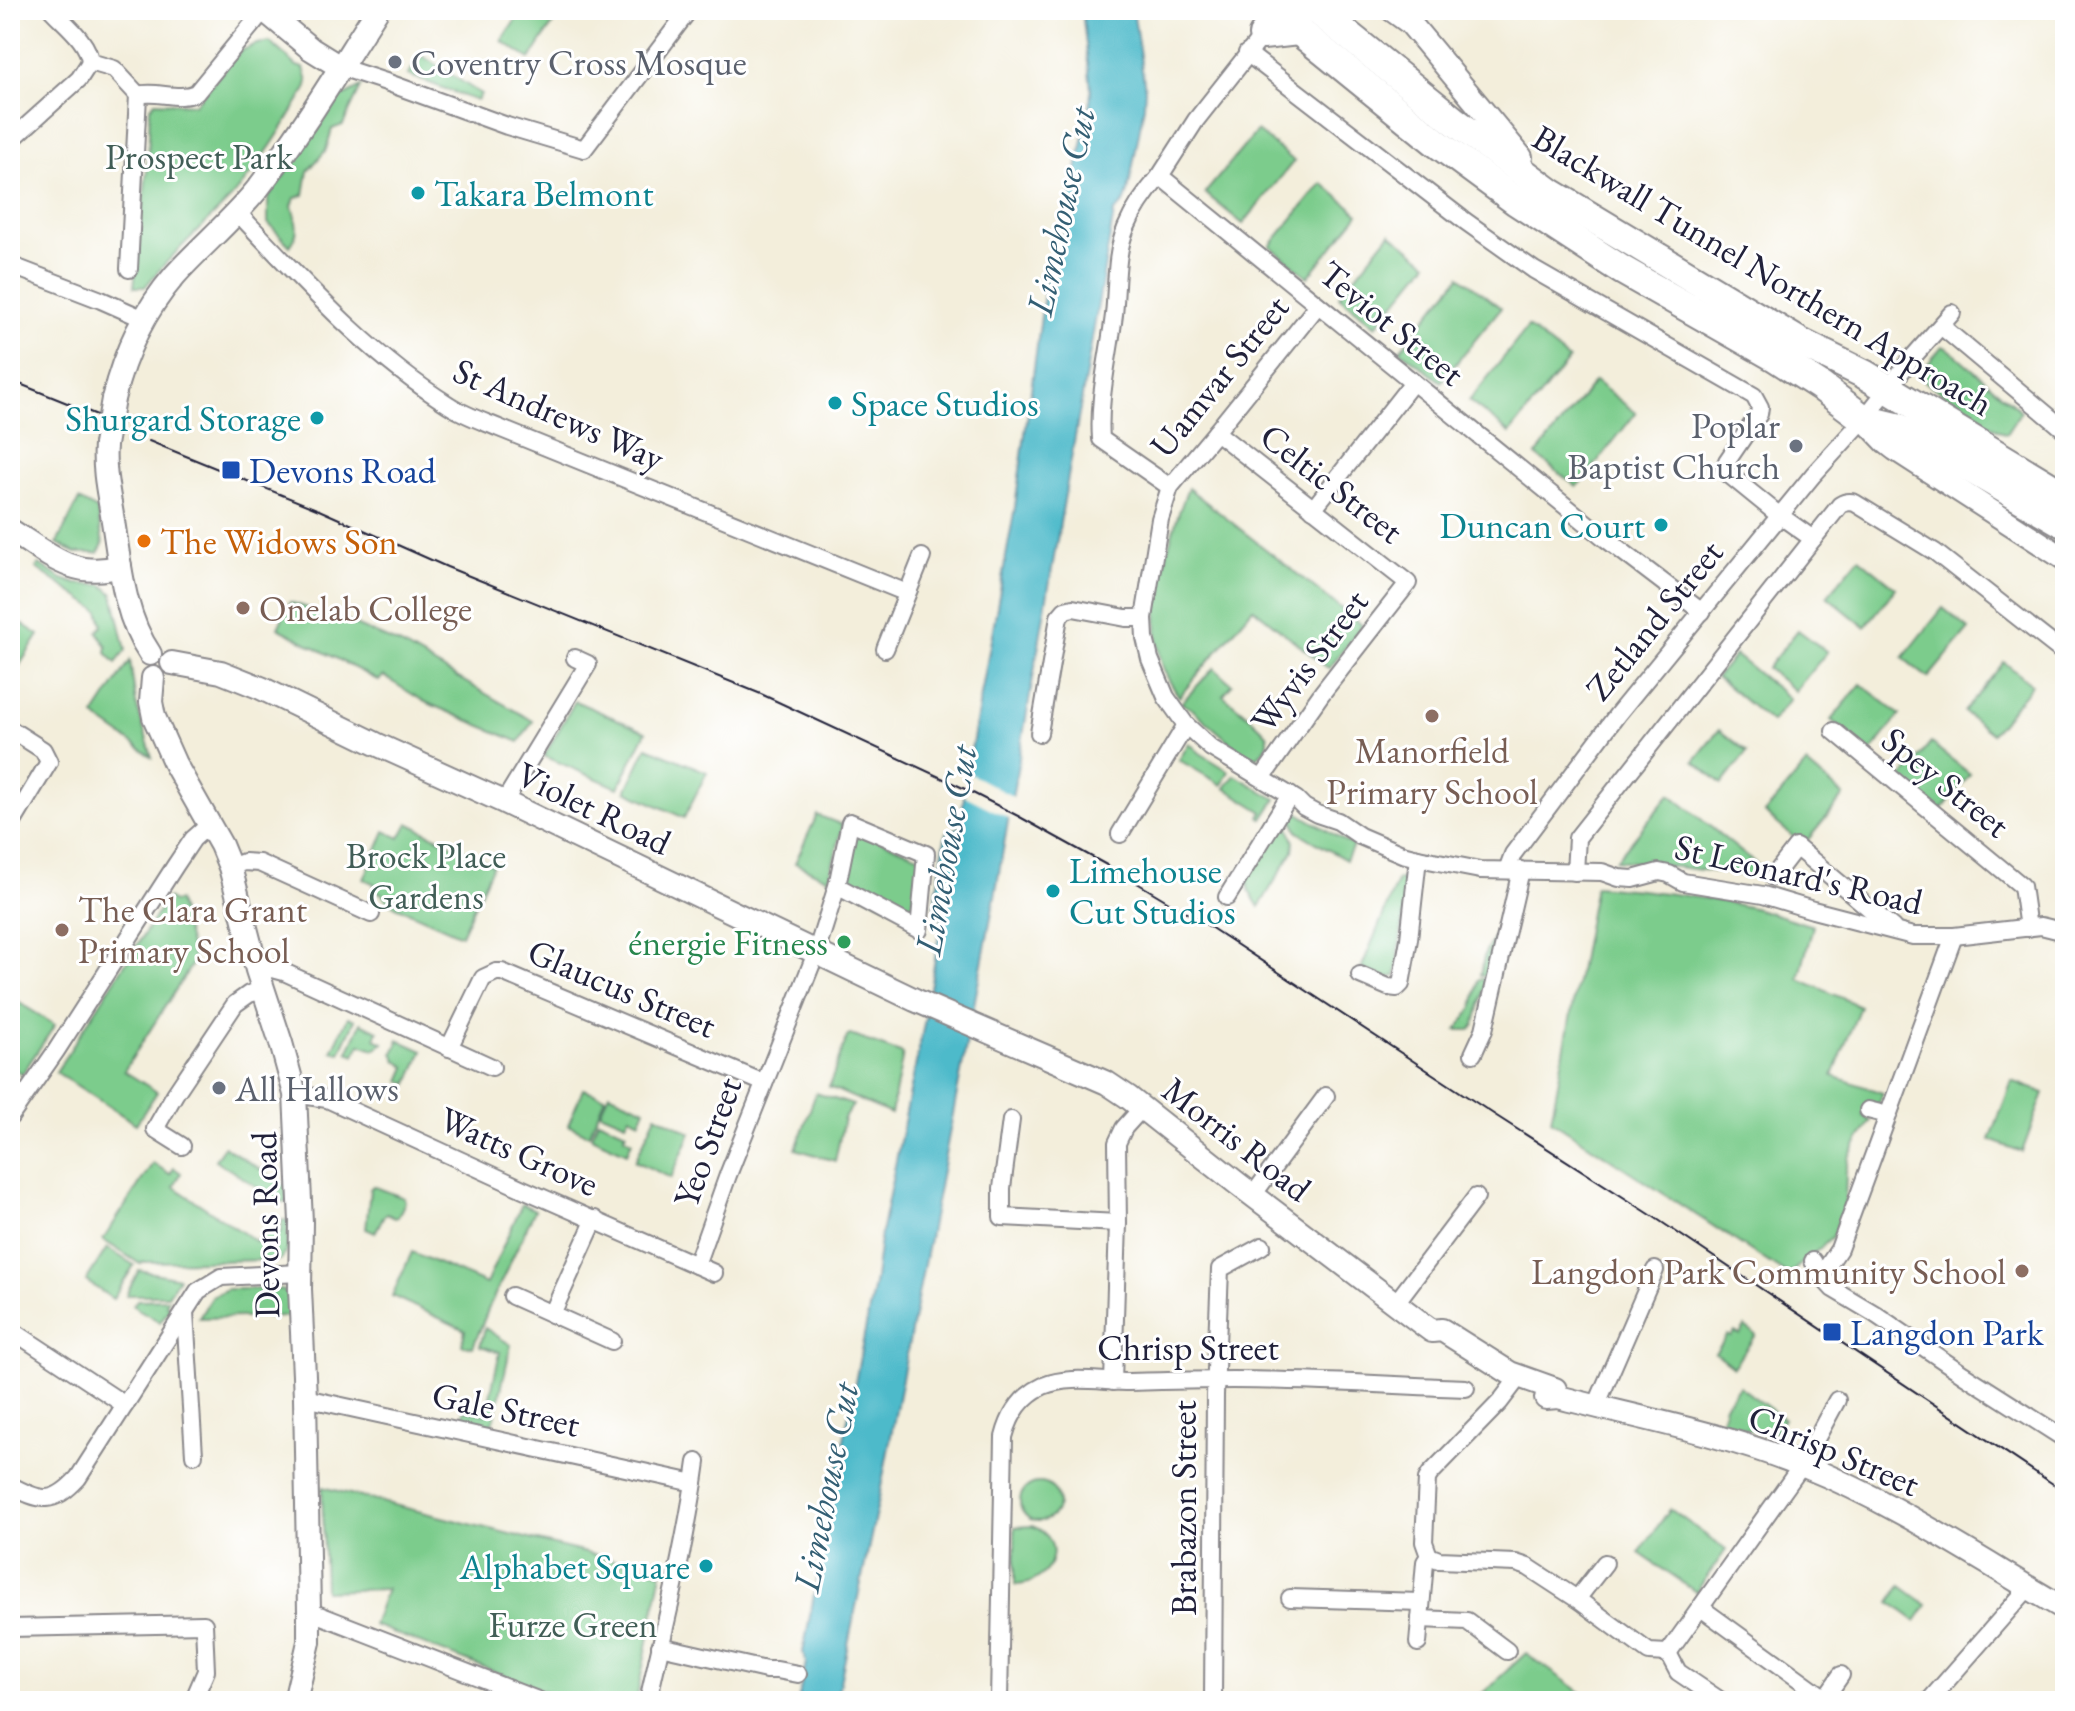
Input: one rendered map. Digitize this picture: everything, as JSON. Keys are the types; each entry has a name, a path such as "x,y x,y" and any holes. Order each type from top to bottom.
{"highway":[{"name":"Blackwall Tunnel Northern Approach","path":"1317,10 1453,120 1551,193 1799,342 1864,374 2065,496"},
{"name":"Blackwall Tunnel Northern Approach","path":"1261,33 1298,31 1437,143 1516,201 1622,270 1775,357 1864,419 1897,427 2065,524"},
{"path":"1521,157 1551,193"}],"street":[{"path":"10,141 79,79 90,62 89,53 77,36 52,10"},
{"path":"138,95 188,96 196,93 264,10 311,49 340,67 507,126 584,149 689,10"},
{"name":"Devons Road","path":"295,1701 309,1642 309,1611 301,1222 295,1094 230,867 210,824 175,764 154,717 151,702 153,678 145,670 146,658 150,654 136,631 120,566 105,481 105,445 124,361 144,319 176,275 237,212 273,168 377,10"},
{"path":"1392,10 1410,23 1521,157"},
{"path":"1170,487 1101,439 1100,418 1124,231 1134,211 1196,120 1261,33 1454,213 1534,270 1754,396 1760,407 1759,414 1727,461 1727,473 1813,539"},
{"path":"90,62 114,69 138,95 129,269"},
{"name":"Teviot Street","path":"1160,176 1606,539 1702,612"},
{"name":"St Andrews Way","path":"237,212 363,342 451,407 907,593"},
{"path":"10,265 144,319"},
{"name":"Uamvar Street","path":"1318,305 1170,487 1160,519 1144,618 1150,659 1166,697 1186,725 1211,748 1290,795 1304,807 1402,854 1480,870 1514,870"},
{"name":"Zetland Street","path":"1473,1054 1484,1030 1514,870 1513,854 1617,715 1813,475 1947,320 2065,430"},
{"path":"1313,509 1413,382"},
{"path":"1864,419 1895,449 2065,559"},
{"name":"Celtic Street","path":"1216,432 1408,583"},
{"name":"Zetland Street","path":"1575,872 1577,838 1840,505 1850,501 1855,503 1944,558 2065,654"},
{"path":"10,530 77,569 103,571 120,566"},
{"path":"885,649 922,557"},
{"name":"Wyvis Street","path":"1262,778 1322,693 1408,583"},
{"path":"1039,733 1059,617 1065,610 1073,608 1126,618 1144,618"},
{"path":"150,654 162,652 169,656 172,663 167,676 153,678"},
{"name":"Violet Road","path":"172,663 238,678 982,1030"},
{"path":"504,802 587,663"},
{"path":"1120,834 1186,725"},
{"path":"10,729 43,750 49,762 10,827"},
{"name":"Spey Street","path":"1834,731 2022,886 2028,928"},
{"path":"1227,897 1290,795"},
{"name":"Yeo Street","path":"696,1265 728,1175 816,953 837,886 850,822 926,854 919,930 837,886"},
{"path":"10,1117 193,839 210,824"},
{"path":"1773,877 1796,847 1897,932"},
{"path":"1360,975 1388,987 1397,988 1401,984 1418,858"},
{"path":"230,867 244,862 259,863 371,914"},
{"name":"St Leonard's Road","path":"1514,870 1602,872 1633,879 1659,872 1683,882 1756,893 1913,936 1954,936 2041,926 2065,932"},
{"path":"1828,914 1839,896 1839,883"},
{"path":"1954,936 1839,1249 1817,1269 1833,1289 2065,1439"},
{"path":"182,1146 155,1129 230,1010 273,969 492,1067"},
{"name":"Glaucus Street","path":"449,1048 483,978 502,972 764,1083"},
{"name":"Morris Road","path":"982,1030 1107,1083 1395,1304 1432,1331 1442,1330 1491,1370"},
{"name":"Watts Grove","path":"295,1094 327,1099 714,1273"},
{"path":"1253,1195 1326,1096"},
{"path":"1113,1382 1117,1143 1124,1128 1142,1108"},
{"path":"1868,1110 1886,1121"},
{"path":"1011,1120 1002,1188 1002,1217 1118,1223"},
{"path":"1395,1304 1476,1197"},
{"path":"552,1314 595,1219"},
{"name":"Brabazon Street","path":"1213,1701 1220,1269 1262,1246"},
{"path":"1596,1406 1655,1270"},
{"path":"10,1485 42,1498 56,1497 65,1492 78,1478 198,1291 221,1277 300,1273"},
{"path":"512,1296 612,1341"},
{"path":"185,1312 194,1455"},
{"path":"10,1329 125,1405"},
{"name":"Chrisp Street","path":"1491,1370 1549,1399 1558,1397 1707,1434 1802,1465 1897,1511 2065,1609"},
{"name":"Chrisp Street","path":"999,1701 1004,1437 1011,1415 1026,1396 1042,1386 1069,1380 1216,1380 1466,1388"},
{"path":"1418,1643 1426,1551 1427,1479 1516,1382"},
{"name":"Gale Street","path":"305,1398 694,1483"},
{"path":"1668,1653 1802,1465 1837,1400"},
{"path":"648,1701 674,1591 697,1462"},
{"path":"1426,1551 1439,1560 1516,1563 1528,1567 1649,1652 1668,1653"},
{"path":"1577,1599 1605,1563"},
{"path":"1929,1701 2028,1588"},
{"path":"1290,1598 1421,1602"},
{"path":"1701,1608 1825,1698 1841,1675"},
{"path":"309,1611 540,1701"},
{"path":"1420,1619 1467,1621 1507,1651"},
{"path":"10,1628 204,1624 206,1671 193,1701"},
{"path":"660,1646 766,1670 798,1674"},
{"path":"1668,1653 1678,1672 1721,1701"}],"green space":[{"path":"522,10 535,10 554,22 530,59 502,41"},
{"name":"Prospect Park","path":"270,42 297,66 304,68 308,82 306,89 281,131 232,197 145,287 134,287 148,161 150,108 155,102 195,104 240,51"},
{"path":"421,55 481,94 477,101 408,75"},
{"path":"361,87 343,125 332,129 326,150 308,171 304,195 295,198 292,206 297,231 290,246 268,223 268,198 340,98"},
{"path":"1257,131 1294,161 1243,224 1205,193"},
{"path":"1322,183 1359,214 1308,277 1270,246"},
{"path":"1390,233 1428,263 1376,326 1339,296"},
{"path":"1460,276 1501,308 1441,382 1400,350"},
{"path":"1528,327 1569,360 1510,433 1469,401"},
{"path":"1942,346 2021,411 2006,434 1924,381 1923,370"},
{"path":"1595,381 1636,413 1577,487 1536,455"},
{"path":"1188,488 1362,625 1329,669 1253,608 1179,697 1162,664 1157,622 1167,551"},
{"path":"79,500 97,510 103,544 98,553 75,553 57,543"},
{"path":"1859,558 1896,588 1865,627 1827,596"},
{"path":"39,564 62,579 77,584 103,585 113,594 126,650 116,663 106,653 107,647 98,632 103,625 99,611 36,568"},
{"path":"290,602 346,621 401,645 533,721 519,742 425,702 383,676 379,681 278,628"},
{"path":"1943,608 1969,629 1928,678 1903,658"},
{"path":"10,616 39,635 10,680"},
{"path":"1798,630 1827,652 1795,691 1767,668"},
{"path":"1735,655 1790,699 1771,722 1716,677"},
{"path":"130,661 136,703 152,757 94,716"},
{"path":"2004,662 2032,685 1992,734 1964,712"},
{"path":"1214,668 1232,684 1223,695 1267,735 1267,744 1257,757 1246,756 1181,703"},
{"path":"1861,684 1900,715 1871,752 1831,720"},
{"path":"575,701 646,732 618,788 544,756"},
{"path":"1719,730 1747,752 1722,784 1694,761"},
{"path":"1189,743 1229,771 1222,785 1179,760"},
{"path":"1931,743 1970,774 1941,811 1901,779"},
{"path":"647,747 707,772 684,818 626,791"},
{"path":"1806,764 1844,796 1806,842 1800,837 1797,840 1765,813"},
{"path":"1235,775 1276,799 1263,819 1260,817 1263,812 1225,788"},
{"path":"1670,794 1766,872 1761,877 1616,860"},
{"path":"1292,809 1353,846 1346,860 1298,832 1290,813"},
{"path":"817,815 843,825 829,879 795,863"},
{"path":"1285,815 1294,842 1293,851 1259,907 1249,891 1247,880"},
{"name":"Brock Place Gardens","path":"408,823 493,865 461,935 389,903 373,889 375,884 364,879 385,831 400,838"},
{"path":"855,830 921,857 911,916 841,884"},
{"path":"1398,879 1407,883 1396,976 1387,978 1361,969"},
{"name":"Langdon Park","path":"1595,886 1714,900 1813,926 1799,979 1860,1006 1833,1076 1883,1093 1878,1106 1867,1103 1863,1116 1871,1121 1849,1157 1845,1205 1832,1238 1788,1275 1551,1120"},
{"path":"167,898 178,901 194,961 124,1071 157,1092 136,1124 56,1072"},
{"path":"1495,935 1487,977 1480,975 1485,953"},
{"path":"1479,979 1487,980 1474,1026 1470,1030 1457,1030 1473,1007"},
{"path":"10,997 55,1025 22,1074 10,1066"},
{"path":"348,1017 355,1020 340,1053 332,1051"},
{"path":"361,1023 378,1031 375,1039 383,1043 374,1049 360,1044 355,1055 348,1052"},
{"path":"851,1035 903,1054 891,1114 829,1087 847,1037"},
{"path":"399,1040 423,1051 408,1084 400,1081 406,1067 397,1061 393,1053"},
{"path":"2012,1081 2044,1093 2022,1152 1990,1140"},
{"path":"583,1089 605,1097 589,1135 568,1125"},
{"path":"609,1093 645,1109 640,1121 630,1116 626,1123 600,1112"},
{"path":"816,1093 853,1105 844,1118 835,1161 796,1149"},
{"path":"656,1115 691,1133 671,1178 635,1161"},
{"path":"598,1120 626,1132 624,1137 632,1141 627,1153 591,1137"},
{"path":"224,1146 286,1186 287,1202 282,1203 215,1160"},
{"path":"153,1163 170,1174 174,1168 181,1173 174,1187 257,1242 268,1225 273,1228 273,1233 282,1232 282,1220 288,1220 288,1249 280,1260 140,1264 103,1240"},
{"path":"373,1186 404,1198 405,1202 398,1217 387,1214 375,1233 366,1229 370,1189"},
{"path":"522,1204 535,1210 473,1347 462,1345 465,1330 392,1296 412,1252 486,1284"},
{"path":"107,1248 134,1265 113,1299 86,1281"},
{"path":"139,1270 179,1278 168,1295 126,1295"},
{"path":"227,1289 284,1291 289,1297 289,1316 199,1318 212,1296"},
{"path":"169,1299 166,1304 170,1308 160,1322 133,1306 137,1300"},
{"path":"1745,1327 1756,1335 1733,1367 1715,1353 1728,1335 1731,1337 1735,1332 1740,1335"},
{"path":"485,1328 511,1345 491,1425 462,1418 464,1410 486,1414 500,1352 480,1346"},
{"path":"1739,1386 1784,1419 1771,1436 1721,1422 1725,1405"},
{"path":"1039,1483 1052,1489 1058,1502 1052,1515 1039,1521 1026,1515 1020,1502 1026,1489"},
{"name":"Furze Green","path":"322,1487 662,1572 636,1701 571,1701 373,1625 386,1589 325,1591"},
{"path":"1670,1509 1726,1550 1696,1592 1639,1553"},
{"path":"1032,1526 1050,1541 1053,1551 1051,1561 1038,1578 1015,1585 1015,1527"},
{"path":"1901,1586 1927,1605 1916,1621 1890,1602"},
{"path":"1526,1653 1593,1701 1474,1701"}],"water":[{"name":"Limehouse Cut","path":"1082,10 1133,10 1145,89 1144,106 1128,192 1125,201 1114,213 995,896 878,1503 836,1701 798,1701 806,1662 803,1652 875,1279 880,1239 924,1024 943,911 934,907 946,833 960,827 1015,507 1046,280 1051,257 1059,256 1090,106 1091,89"}],"pier":[{"path":"965,771 1017,799 1013,820 961,794"}],"tram line":[{"path":"10,380 97,415"},
{"path":"149,441 319,510 447,567 761,694 1018,816 1204,923 1648,1213 2065,1492"}],"place":[{"name":"Coventry Cross Mosque","path":"395,62"},
{"name":"Takara Belmont","path":"418,193"},
{"name":"Space Studios","path":"835,403"},
{"name":"Shurgard Storage","path":"317,418"},
{"name":"Poplar Baptist Church","path":"1796,446"},
{"name":"Devons Road","path":"231,470"},
{"name":"Duncan Court","path":"1661,525"},
{"name":"The Widows Son","path":"144,541"},
{"name":"Onelab College","path":"243,608"},
{"name":"Manorfield Primary School","path":"1432,716"},
{"name":"Limehouse Cut Studios","path":"1053,891"},
{"name":"The Clara Grant Primary School","path":"62,930"},
{"name":"énergie Fitness","path":"844,942"},
{"name":"All Hallows","path":"219,1088"},
{"name":"Langdon Park Community School","path":"2022,1271"},
{"name":"Langdon Park","path":"1832,1332"},
{"name":"Alphabet Square","path":"706,1566"}]}
